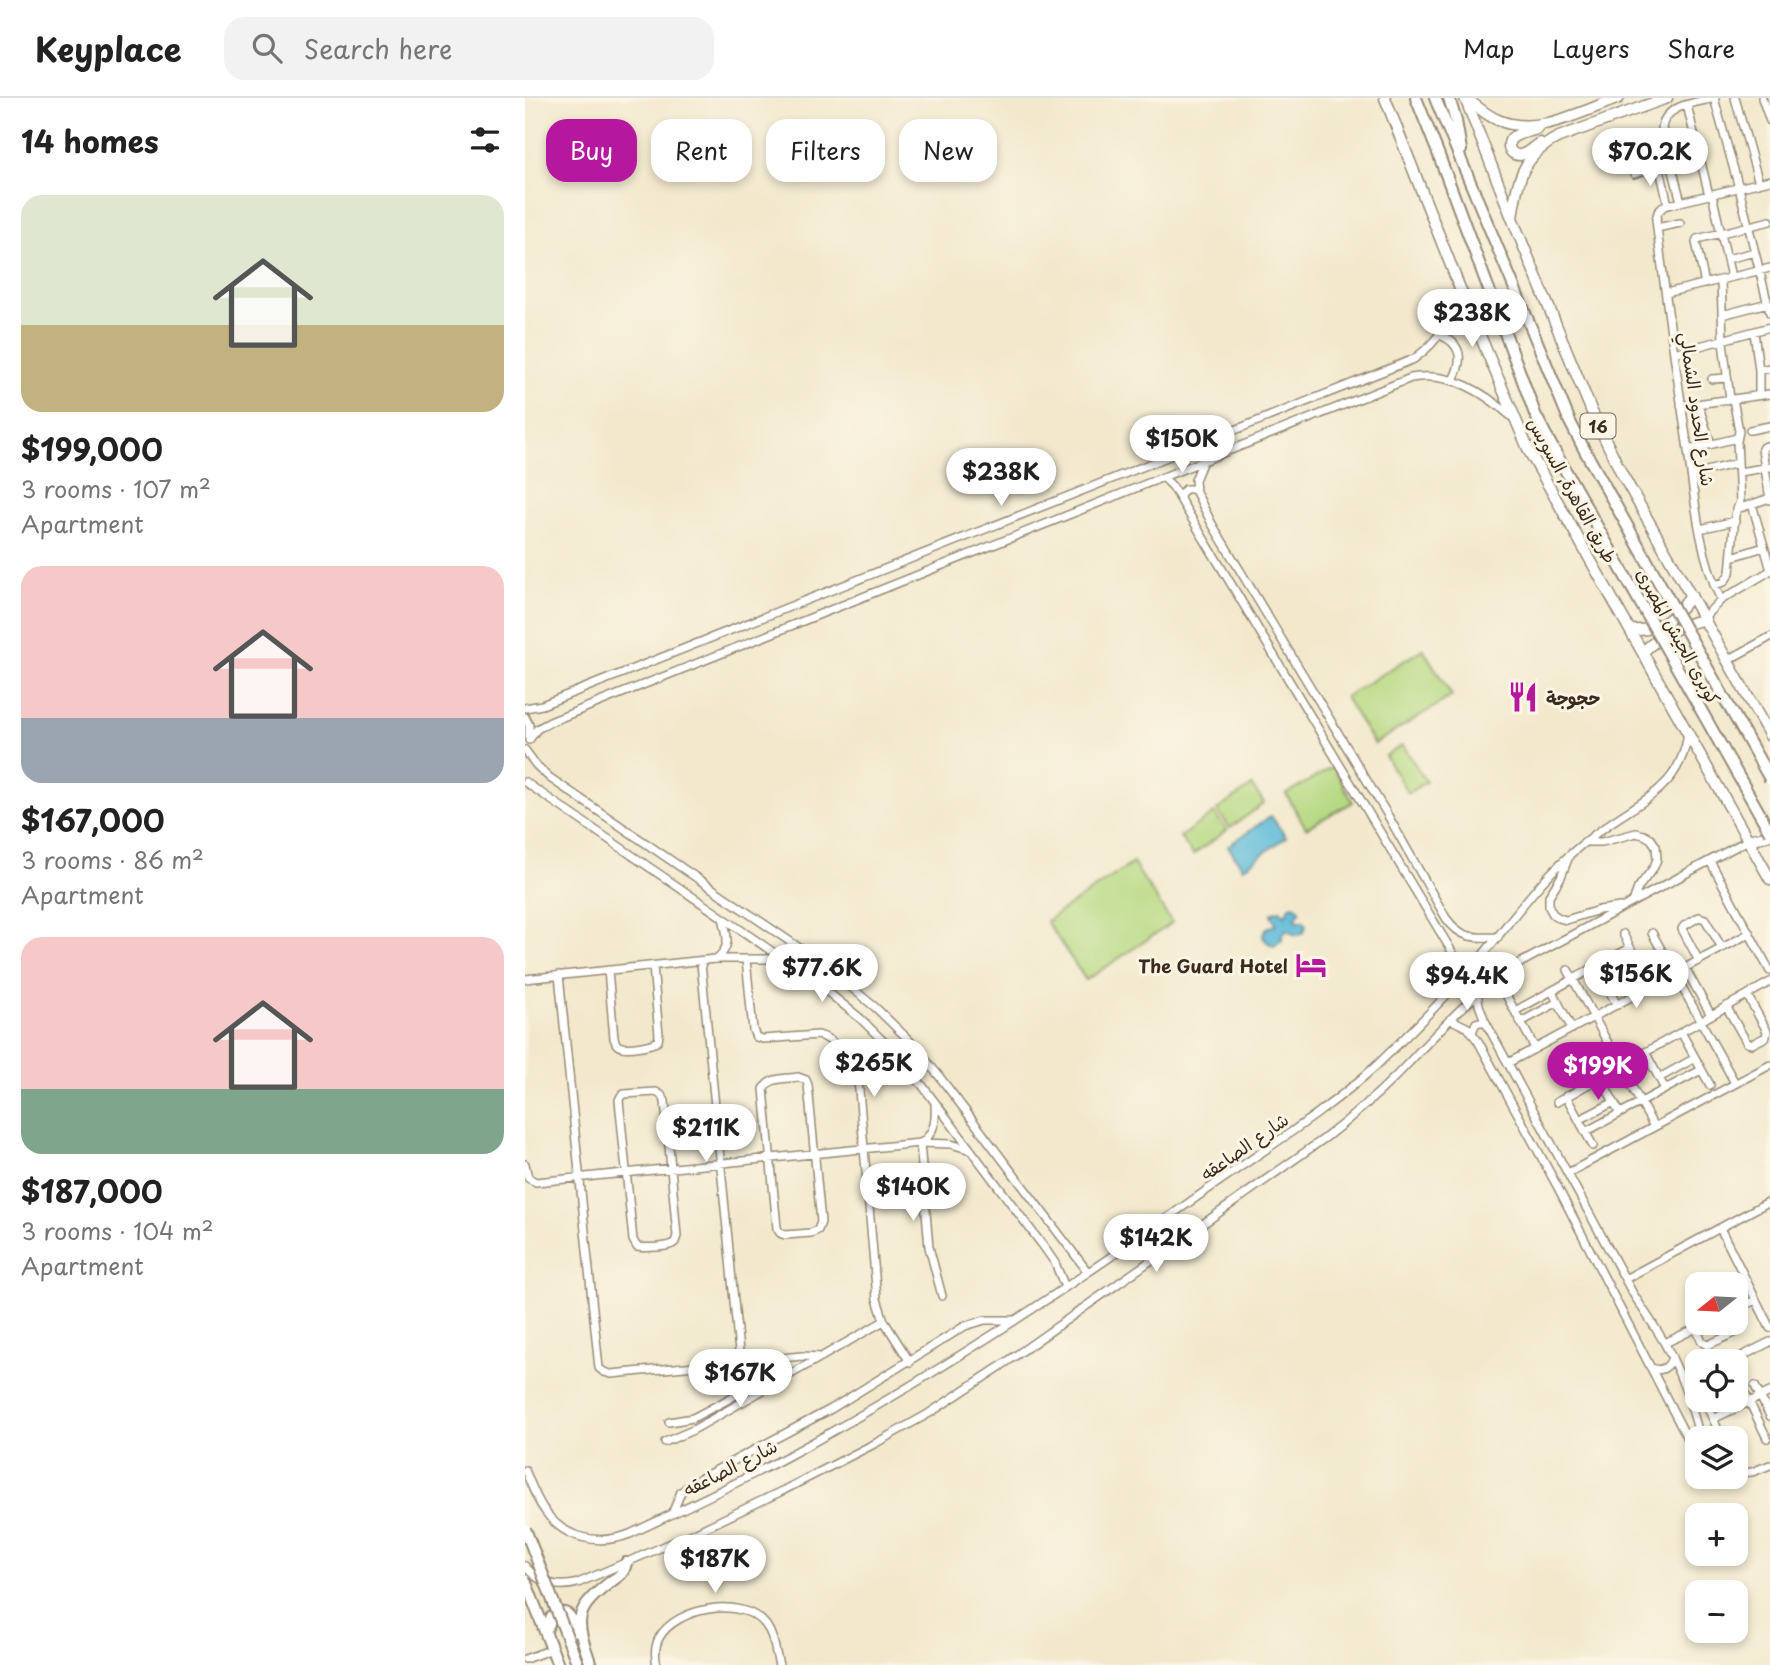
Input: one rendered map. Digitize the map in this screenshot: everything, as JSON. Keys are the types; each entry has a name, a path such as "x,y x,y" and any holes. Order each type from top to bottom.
{"highway":[{"name":"كوبرى الجيش المصرى","path":"1416,98 1535,414 1770,834"},
{"name":"16","path":"1435,98 1461,159"},
{"name":"16","path":"1449,98 1456,121 1461,159"},
{"name":"كوبرى الجيش المصرى","path":"1461,159 1585,451 1770,779"},
{"path":"525,1529 578,1665"},
{"path":"591,1665 580,1623 584,1608 593,1595 622,1574 626,1563"},
{"path":"525,1580 558,1665"},
{"path":"545,1632 552,1617 564,1613 572,1619 583,1640"}],"main road":[{"name":"طريق القاهرة, السويس","path":"1385,98 1459,286 1536,466 1770,879"},
{"path":"1466,98 1485,113 1506,123 1528,127 1543,125"},
{"name":"16","path":"1466,98 1578,381 1602,433 1622,474 1770,736"},
{"path":"1619,98 1512,137 1508,144 1510,150 1514,154 1522,154 1536,145 1667,98"},
{"path":"1512,218 1517,184 1523,169 1538,150 1551,140"},
{"path":"1630,629 1645,630 1665,623 1677,614 1691,595"},
{"path":"1643,652 1655,640 1670,631 1705,618"},
{"path":"1748,840 1770,834"}],"street":[{"path":"1681,202 1662,128 1664,120 1668,113 1714,98 1770,313"},
{"path":"1735,98 1759,183"},
{"path":"1762,98 1770,121"},
{"path":"1687,105 1731,277"},
{"path":"1635,174 1659,164 1668,151"},
{"path":"1659,164 1668,205"},
{"path":"1680,223 1656,224 1661,209 1668,205 1770,180"},
{"path":"1705,284 1696,241 1770,221"},
{"name":"شارع الحدود الشمالي","path":"1656,224 1700,529 1714,585 1721,600"},
{"path":"1727,259 1755,252"},
{"path":"1666,293 1770,268"},
{"path":"1714,585 1724,582 1730,573 1740,498 1737,438 1739,431 1727,378 1721,280"},
{"path":"525,708 555,700 1414,359 1428,348 1451,317 1459,286"},
{"path":"1723,315 1768,300"},
{"path":"1674,353 1770,327"},
{"path":"1754,332 1759,395"},
{"path":"1440,334 1452,341 1459,352 1460,365 1453,380"},
{"path":"1759,370 1770,368"},
{"path":"1088,1272 939,1076 876,1008 823,964 550,778 536,765 525,749 529,740 537,729 550,722 1411,378 1426,375 1469,386 1488,397 1515,420"},
{"path":"1713,379 1727,378"},
{"path":"1681,406 1770,394"},
{"path":"1698,404 1711,444"},
{"path":"1751,430 1770,426"},
{"path":"1688,450 1737,438"},
{"path":"1737,509 1770,499 1762,448 1770,445"},
{"path":"1202,463 1195,480 1196,492 1212,524 1368,780 1446,918 1457,931 1474,937 1498,937"},
{"path":"1691,475 1738,463"},
{"path":"1739,472 1767,467"},
{"path":"1163,477 1173,487 1466,975"},
{"path":"1180,499 1186,488 1196,492"},
{"path":"1705,618 1721,600 1770,569 1752,504"},
{"path":"1700,529 1735,521"},
{"path":"1732,557 1764,547"},
{"path":"1728,660 1770,637"},
{"path":"525,717 529,725 529,740"},
{"name":"شارع الصاعقه","path":"525,1470 539,1502 548,1515 566,1531 580,1537 603,1541 617,1539 752,1475 824,1436 1013,1320 1295,1130 1378,1063 1466,975 1534,890 1569,855 1659,791 1677,769 1688,733"},
{"path":"525,782 826,989 860,1019 893,1051 934,1101 1050,1256 1065,1287"},
{"path":"1584,842 1611,840 1636,833 1651,839 1656,846 1657,859 1630,904"},
{"path":"525,1566 539,1579 550,1584 561,1586 578,1583 737,1513 911,1424 977,1383 1325,1138 1384,1087 1450,1019 1494,979 1522,961 1748,840"},
{"path":"1569,855 1561,877 1549,896 1549,907 1553,914 1566,920 1630,904"},
{"path":"1710,861 1770,971"},
{"path":"1699,961 1682,929 1699,917 1705,919 1722,948"},
{"path":"715,959 724,952 728,943 723,918"},
{"path":"1446,944 1453,939 1457,931"},
{"path":"1652,933 1735,1083"},
{"path":"1508,1063 1750,933"},
{"path":"1623,934 1651,986"},
{"path":"1515,1011 1630,948"},
{"path":"525,979 715,959 782,959"},
{"path":"746,959 756,1037 763,1040 821,1035 854,1066 876,1292 884,1321 910,1362"},
{"path":"1602,978 1637,960"},
{"path":"701,963 740,1362"},
{"path":"608,970 615,1042 624,1047 652,1045 658,1041 659,1035 653,966"},
{"path":"1596,967 1617,1005"},
{"path":"1685,968 1711,1015"},
{"path":"1568,970 1654,1127"},
{"path":"559,975 598,1364 602,1370 611,1374 821,1357"},
{"path":"1557,1102 1770,982"},
{"path":"1552,991 1572,1029"},
{"path":"1477,993 1485,1021 1625,1279 1672,1357 1684,1384 1696,1426"},
{"path":"1506,995 1535,1048"},
{"path":"1726,1006 1747,1044 1766,1037 1767,1031 1747,995"},
{"path":"1521,1022 1558,1002"},
{"path":"1450,1019 1472,1032 1488,1058 1685,1434"},
{"path":"1472,1032 1473,1025 1485,1021"},
{"path":"1681,1032 1710,1086"},
{"path":"1645,1052 1665,1089"},
{"path":"1658,1078 1695,1058"},
{"path":"1568,1173 1770,1065"},
{"path":"1585,1132 1701,1070"},
{"path":"798,1077 806,1080 815,1154 821,1222 818,1230 811,1233 787,1236 778,1231 764,1086 769,1081 798,1077"},
{"path":"1600,1077 1620,1114"},
{"path":"656,1092 665,1101 677,1238 674,1243 642,1248 634,1243 627,1174 619,1100 626,1093 656,1092"},
{"path":"1566,1096 1593,1146"},
{"path":"921,1143 933,1129 936,1116 934,1101"},
{"path":"1579,1120 1614,1102"},
{"path":"921,1143 929,1247 941,1296"},
{"path":"525,1164 527,1175 533,1181 627,1174 921,1143 951,1144 972,1151"},
{"path":"1625,1279 1769,1204"},
{"path":"1720,1228 1770,1328"},
{"path":"1748,1304 1756,1300"},
{"path":"671,1514 679,1496 692,1483 831,1409 965,1326 989,1319 1013,1320"},
{"path":"665,1442 693,1430 884,1321"},
{"path":"1664,1343 1685,1333"},
{"path":"1699,1335 1707,1345 1730,1335"},
{"path":"1748,1353 1770,1342"},
{"path":"1649,1366 1656,1370 1664,1369 1672,1357"},
{"path":"669,1422 693,1418 713,1408 772,1375 787,1358"},
{"path":"1755,1386 1769,1413 1756,1416"},
{"path":"1713,1419 1770,1392"},
{"path":"1749,1402 1767,1438"},
{"path":"1710,1412 1716,1426"},
{"path":"1748,1472 1770,1465"},
{"path":"657,1665 656,1648 672,1623 685,1615 712,1609 730,1609 747,1611 764,1623 771,1634 779,1665"},
{"path":"525,1659 552,1649"}],"green space":[{"path":"1423,649 1452,696 1374,744 1345,697"},
{"path":"1403,745 1426,782 1408,793 1385,756"},
{"path":"1333,767 1353,802 1306,828 1286,794"},
{"path":"1252,786 1264,803 1230,828 1217,810"},
{"path":"1214,813 1227,830 1193,855 1180,837"},
{"path":"1133,863 1172,923 1086,980 1046,921"}],"water":[{"path":"1271,816 1286,837 1243,868 1228,846"},
{"path":"1294,905 1300,909 1296,921 1304,921 1306,925 1304,932 1297,935 1288,930 1274,946 1267,942 1263,937 1264,932 1276,923 1272,913 1280,910 1285,915 1290,906"}],"place":[{"name":"حجوجة","path":"1523,697"},
{"name":"The Guard Hotel","path":"1311,965"}]}
